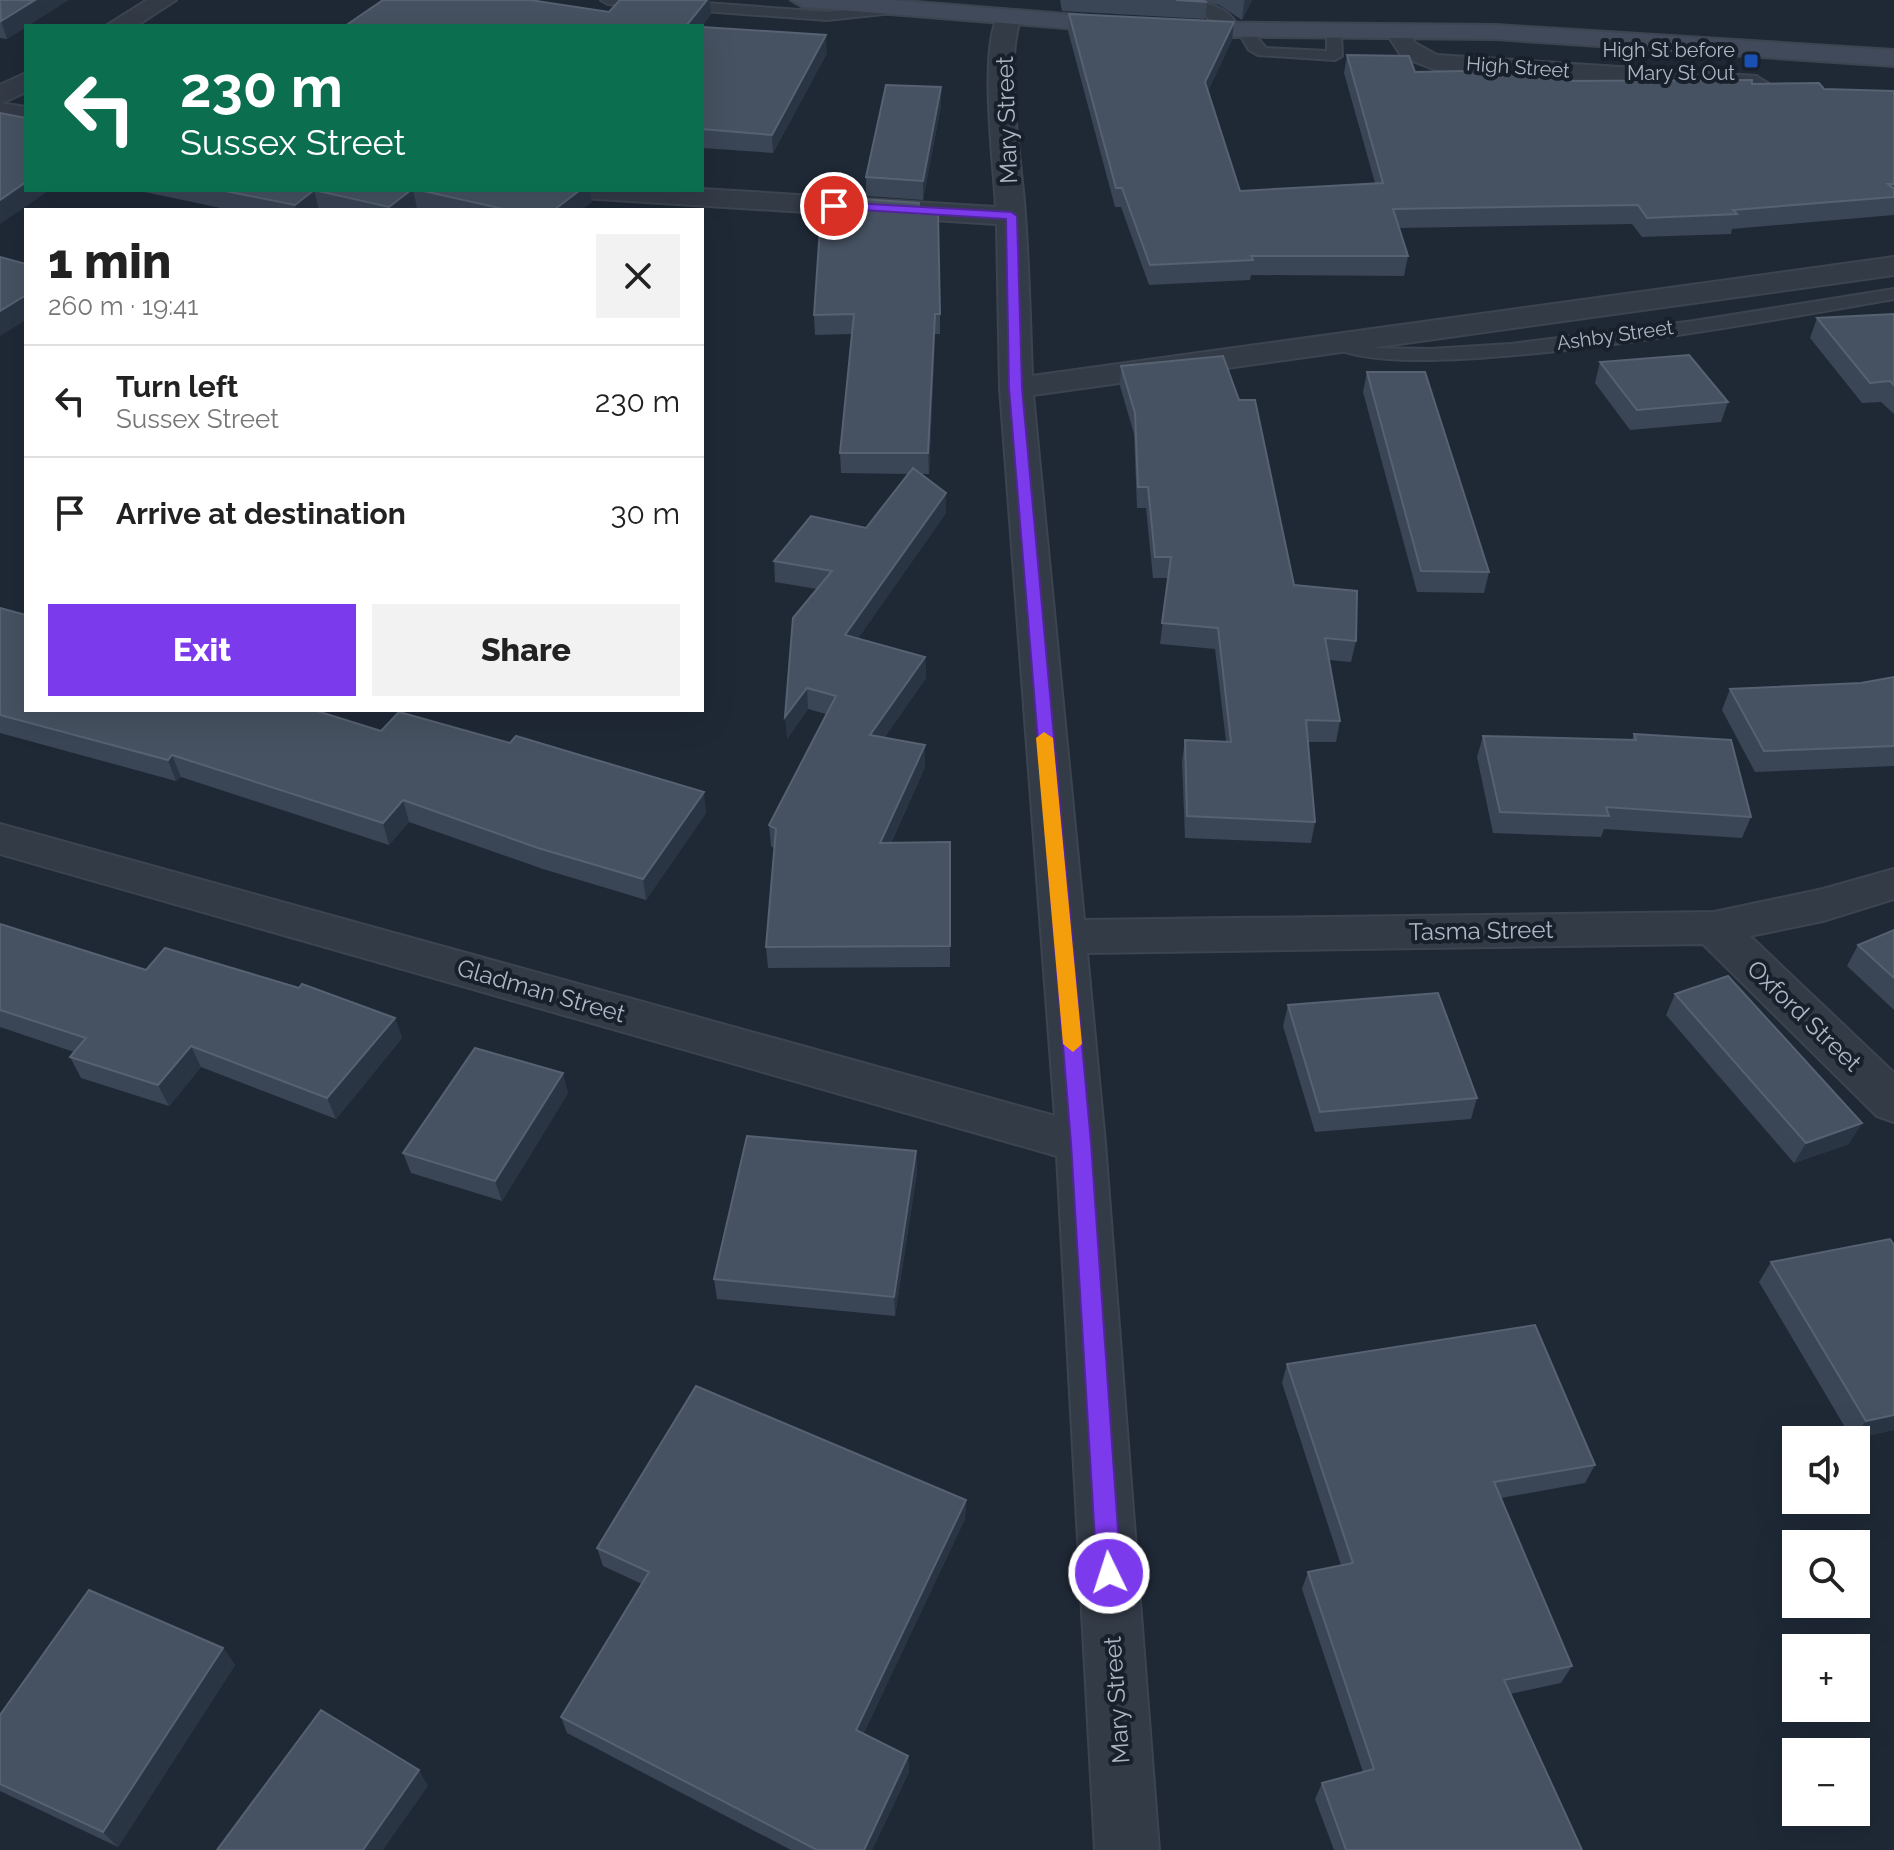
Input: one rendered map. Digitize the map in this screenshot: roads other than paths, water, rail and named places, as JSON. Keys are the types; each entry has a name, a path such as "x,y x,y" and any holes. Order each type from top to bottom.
{"main road":[{"name":"High Street","path":"803,0 1237,33 1334,44 1397,31 1496,32 1894,58"}],"street":[{"path":"1170,0 1214,9 1237,33"},
{"path":"121,24 158,2"},
{"name":"Mary Street","path":"1009,18 1005,28 1002,86 1011,216 1016,388 1081,1143 1127,1850"},
{"name":"High Street","path":"1397,31 1400,41 1409,51 1436,62 1785,86"},
{"path":"0,96 24,82"},
{"path":"0,111 24,115"},
{"path":"615,192 1011,216"},
{"name":"Ashby Street","path":"1016,388 1894,266"},
{"name":"Gladman Street","path":"0,839 1081,1143"},
{"name":"Tasma Street","path":"1063,937 1714,928 1823,905 1894,884"},
{"name":"Oxford Street","path":"1714,928 1894,1103"}],"lane":[{"name":"High Street","path":"608,0 827,16 902,8"},
{"path":"1396,60 1436,62"},
{"name":"Ashby Street","path":"1337,342 1353,353 1428,358 1624,335 1894,294"}],"place":[{"name":"High St before Mary St Out","path":"1751,61"}]}
